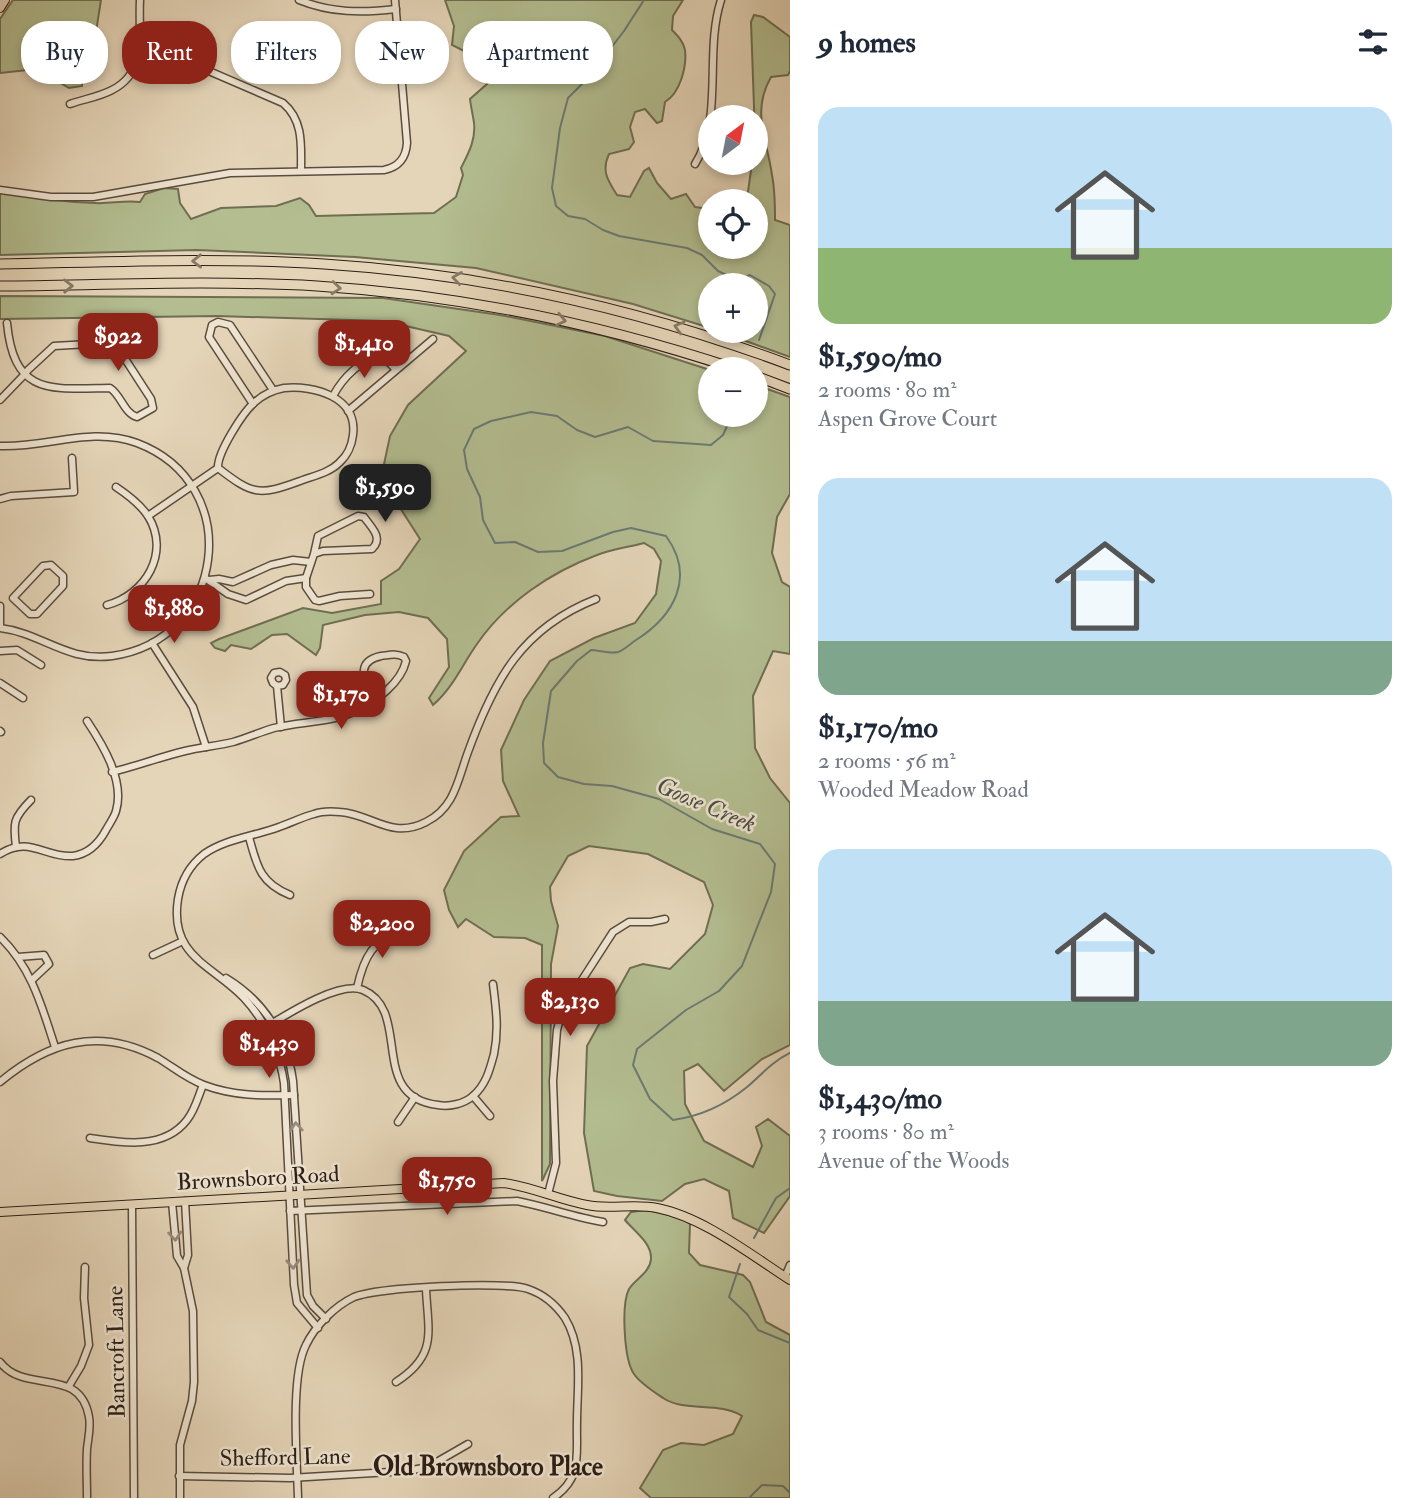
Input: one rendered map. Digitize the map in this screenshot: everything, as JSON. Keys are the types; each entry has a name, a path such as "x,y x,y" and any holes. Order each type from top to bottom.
{"highway":[{"path":"0,264 249,261 392,269 495,284 621,311 709,336 790,365"},
{"path":"0,286 260,284 386,292 470,303 552,318 701,357"},
{"path":"768,381 790,389"}],"main road":[{"path":"0,8 5,0"},
{"name":"Brownsboro Road","path":"0,1212 488,1183 520,1185 592,1206 649,1207 667,1211 701,1226 787,1278"}],"street":[{"path":"140,0 140,21"},
{"path":"299,0 346,12 396,9"},
{"path":"0,190 51,197 93,197 204,176 388,170 395,167 404,158 407,143 395,0"},
{"path":"695,164 707,140 713,43 721,0"},
{"path":"217,75 287,106 299,127 301,171"},
{"path":"70,104 100,95 122,84"},
{"path":"253,404 209,337 212,325 218,322 230,325 272,390"},
{"path":"0,400 24,374 54,346 89,344 118,348 151,399 153,408 137,418 131,415 110,388 55,389 38,383 24,374 15,363 9,346 7,323"},
{"path":"348,411 433,339"},
{"path":"333,396 348,376 374,357 383,356 396,370"},
{"path":"148,516 218,468 221,453 253,404 272,390 301,388 333,396 348,411 352,421 352,440 344,458 332,469 272,491 245,487 218,468"},
{"path":"0,446 34,445 79,436 115,437 134,442 160,455 174,466 191,486 205,512 209,532 207,579 194,602 184,616 160,638 123,653 91,656 63,651 28,634 0,628 0,605 13,598 43,566 51,565 63,576 63,586 37,614 27,612 13,598"},
{"path":"0,499 74,492 72,458"},
{"path":"107,605 134,593 150,572 156,544 148,516 116,487"},
{"path":"207,579 233,582 271,565 312,558 323,551 372,549 376,546 378,537 364,517 358,516 318,536 312,558 306,578 306,587 315,600 324,602 341,596 370,594"},
{"path":"207,579 230,595 246,600 286,581 306,578"},
{"path":"230,595 234,590 233,582"},
{"path":"318,1328 296,1299 284,1095 277,1052 266,1027 245,1000 201,965 183,941 178,925 177,906 181,886 201,857 214,848 305,816 329,811 357,815 384,826 399,828 419,825 435,817 453,796 492,694 515,657 549,624 567,612 596,599"},
{"path":"152,643 193,707 206,747"},
{"path":"0,651 17,650 41,665"},
{"path":"112,772 281,727 337,718 358,710 373,701 382,694 401,674 406,662 404,657 395,654 371,658 366,663 363,675 373,701"},
{"path":"0,683 23,698"},
{"path":"277,686 281,727"},
{"path":"0,854 16,847 32,847 70,856 92,848 101,839 116,811 118,798 105,753 87,721"},
{"path":"16,847 13,831 15,821 31,800"},
{"path":"249,837 261,873 269,884 290,895"},
{"path":"548,1194 556,1163 553,1082 557,1030 562,1011 613,932 629,922 665,919"},
{"path":"357,988 363,965 376,944 403,928"},
{"path":"0,937 18,957 32,980 55,1047"},
{"path":"153,955 183,941"},
{"path":"18,957 44,955 49,964 32,980"},
{"path":"216,975 244,990 273,1023 291,1066 307,1296 326,1319"},
{"path":"266,1027 335,991 357,988 367,992 382,1006 387,1017 396,1073 401,1083 415,1097 428,1103 447,1106 473,1096 486,1080 495,1047 497,1019 493,984"},
{"path":"0,1082 27,1061 55,1047 98,1041 125,1045 156,1057 203,1085 241,1094 294,1095"},
{"path":"90,1138 144,1142 168,1135 188,1118 203,1085"},
{"path":"473,1096 490,1116"},
{"path":"398,1122 415,1097"},
{"path":"184,1268 188,1255 185,1201"},
{"path":"290,1211 517,1201 541,1205 577,1218 603,1222"},
{"path":"172,1202 177,1256 184,1268 192,1296 194,1382 192,1401 180,1445 180,1498"},
{"name":"Bancroft Lane","path":"132,1205 134,1498"},
{"path":"291,1241 304,1240"},
{"path":"787,1278 790,1265"},
{"path":"68,1386 81,1366 89,1345 84,1298 85,1267"},
{"path":"298,1498 298,1370 305,1347 326,1319 345,1302 361,1295 515,1285 545,1297 565,1319 573,1336 578,1361 576,1465 572,1481 556,1497"},
{"path":"396,1382 420,1363 426,1352 426,1289"},
{"path":"296,1299 307,1296"},
{"path":"0,1362 14,1375 27,1380 56,1382 68,1386 78,1394 89,1414 87,1498"},
{"name":"Shefford Lane","path":"179,1476 298,1477 418,1470 468,1444"}],"green space":[{"path":"13,0 101,0 98,21 21,21 21,71 0,73 0,19"},
{"path":"445,0 683,0 673,16 672,30 682,41 685,50 684,72 675,92 665,102 662,121 657,123 645,109 635,112 630,127 634,142 629,149 609,154 606,166 608,180 617,195 630,197 644,171 649,168 657,183 671,199 686,194 698,207 698,259 768,259 768,189 748,189 750,175 768,175 768,153 774,186 775,220 790,225 790,357 751,343 768,343 768,273 698,273 698,324 633,304 476,268 355,257 197,250 0,255 0,191 71,202 101,203 140,202 145,194 164,188 178,189 180,203 191,219 221,208 276,206 300,198 316,216 434,213 456,197 463,175 461,168 474,135 470,99 487,84 613,84 613,21 463,21 463,50 452,45 454,26"},
{"path":"754,15 763,17 790,37 790,71 788,75 771,77 762,105 754,105 751,22"},
{"path":"62,84 82,84 82,86 69,88"},
{"path":"0,296 383,298 500,315 605,336 698,366 698,427 768,427 768,389 790,397 790,494 777,517 772,553 782,582 790,587 790,654 773,651 753,696 755,748 770,778 790,803 790,1045 762,1059 724,1091 698,1064 684,1071 685,1104 704,1141 753,1167 762,1146 756,1127 768,1119 790,1136 790,1196 764,1233 733,1218 729,1191 704,1179 685,1184 662,1201 594,1191 584,1133 587,1046 630,968 643,964 670,969 705,934 713,905 704,882 648,854 589,846 568,856 550,887 558,926 551,964 550,1164 542,1181 542,945 525,938 494,937 466,919 458,927 449,910 444,890 464,851 501,817 519,816 503,781 501,750 524,700 550,661 594,638 635,623 656,594 661,561 654,549 644,543 603,553 563,570 530,590 488,629 452,684 433,705 429,698 449,667 447,639 428,618 399,612 365,615 323,625 320,648 316,655 287,634 272,635 251,649 231,645 225,651 215,648 211,643 219,639 303,608 332,613 381,604 381,581 399,569 420,539 381,478 390,436 408,405 466,351 449,336 384,321 217,316 0,319"},
{"path":"647,1210 683,1218 690,1224 689,1253 700,1265 743,1275 750,1282 766,1322 790,1335 790,1498 651,1498 640,1488 663,1450 681,1443 704,1445 733,1434 742,1416 723,1409 672,1402 643,1384 634,1374 628,1357 625,1307 629,1289 648,1268 651,1253 646,1243 625,1220 631,1212"}],"waterway":[{"name":"Goose Creek","path":"644,0 587,79 568,98 560,128 552,188 556,206 568,216 585,219 619,236 687,248 702,255 722,273"},
{"name":"Goose Creek","path":"768,285 775,294 768,314"},
{"name":"Goose Creek","path":"727,427 723,435 711,445 653,441 628,427 595,437 577,430 557,416 531,412 491,421 474,429 464,450 467,469 480,497 483,520 495,543 515,542 538,552 562,551 631,528 666,536 675,551 679,566 677,594 661,619 618,652 591,650 577,661 551,691 543,743 544,763 558,777 584,784 612,786 659,799 712,829 760,844 775,864 771,892 742,966 719,991 686,1010 637,1049 633,1065 650,1099 673,1120 703,1113 739,1093 790,1053"},
{"name":"Goose Creek","path":"754,1238 776,1198 790,1188"},
{"name":"Goose Creek","path":"740,1264 729,1297 747,1314 758,1330 790,1343"},
{"name":"Goose Creek","path":"749,1498 762,1485 783,1486 790,1493"}],"district":[{"name":"Old Brownsboro Place","path":"488,1467"}]}
